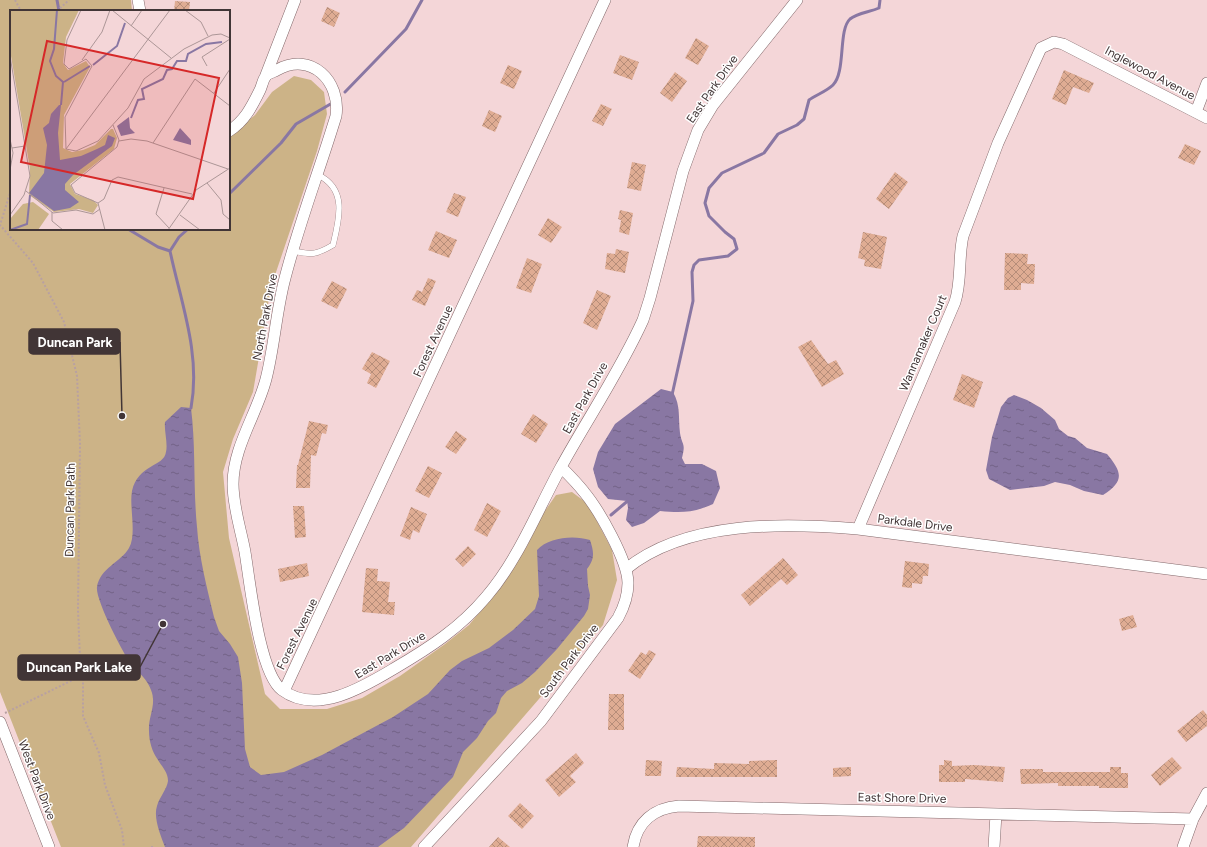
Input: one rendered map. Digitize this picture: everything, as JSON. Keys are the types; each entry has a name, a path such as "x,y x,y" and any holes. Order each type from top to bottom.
{"street":[{"path":"138,0 140,10"},
{"path":"230,130 243,119 250,110 266,75 295,0"},
{"name":"Forest Avenue","path":"284,691 605,0"},
{"name":"East Park Drive","path":"284,691 298,697 309,699 323,699 351,692 430,647 451,632 470,615 503,575 643,320 683,171 698,130 713,105 797,0"},
{"name":"Wannamaker Court","path":"858,529 955,302 960,286 960,249 963,236 998,143 1037,54 1045,45 1054,42 1063,44 1081,52"},
{"name":"Inglewood Avenue","path":"1081,52 1207,118"},
{"name":"North Park Drive","path":"266,75 281,67 301,65 320,72 333,87 337,100 336,116 293,251 277,316 266,379 238,454 233,480 235,507 259,634 272,679 284,691"},
{"path":"1196,112 1207,83"},
{"name":"South Park Drive","path":"424,847 540,721 618,618 627,595 628,582 626,569 604,523 585,493 561,467"},
{"name":"Parkdale Drive","path":"626,569 648,554 704,535 740,528 777,525 813,525 858,529 1207,574"},
{"name":"West Park Drive","path":"0,722 2,735 49,847"},
{"path":"1183,847 1193,819 1207,792"},
{"name":"East Shore Drive","path":"633,847 636,833 642,824 654,813 668,807 1193,819"},
{"path":"994,847 996,814"}],"lane":[{"path":"293,251 311,255 320,253 333,245 340,213 337,195 328,180 318,176"}],"path":[{"path":"15,0 20,10"},
{"path":"58,10 69,0"},
{"name":"Duncan Park Path","path":"10,193 0,225 33,263 64,322 77,376 80,444 78,610 80,659 83,675 83,716 98,753 105,785 122,830 124,847"},
{"path":"0,715 83,675"}],"shaded area":[{"path":"0,0 131,0 132,10 10,10 10,230 230,230 230,136 255,115 272,92 294,76 311,80 324,92 327,114 317,151 271,287 253,392 233,439 223,472 229,538 265,694 280,709 327,709 362,698 400,676 469,625 492,597 527,546 542,515 556,495 572,492 588,504 612,550 617,580 603,625 411,847 61,847 0,692"}],"water":[{"path":"661,389 673,392 676,397 679,412 680,433 684,446 682,458 685,464 702,464 716,471 720,488 713,504 687,512 660,511 644,523 632,527 626,520 628,508 627,501 608,499 598,487 593,469 598,452 615,424"},
{"path":"1014,395 1041,408 1055,420 1059,429 1068,436 1075,438 1087,448 1107,454 1118,471 1118,481 1115,485 1103,495 1055,482 1044,486 1010,490 989,479 986,470 992,437 1001,407 1008,398"},
{"path":"181,407 191,408 197,527 206,584 219,631 230,644 238,657 242,683 245,749 250,767 261,775 284,772 322,755 393,717 428,694 450,670 462,661 489,648 513,630 535,609 539,596 537,550 548,542 562,538 584,538 590,540 593,559 587,569 590,595 588,609 584,616 557,649 535,672 522,683 507,691 501,698 496,713 488,721 477,738 463,752 453,777 404,828 378,847 165,847 158,827 156,811 168,778 166,772 156,757 150,739 149,726 153,706 153,695 147,683 131,664 116,638 100,603 97,587 99,580 106,570 129,548 133,528 131,497 135,482 145,471 161,461 164,457 166,452 165,422"}],"building":[{"path":"175,1 190,2 189,10 174,10"},
{"path":"327,7 340,13 334,27 321,21"},
{"path":"696,38 709,46 698,65 685,58"},
{"path":"620,55 639,62 632,80 613,73"},
{"path":"508,65 522,71 514,89 500,83"},
{"path":"1064,70 1094,83 1089,93 1073,87 1066,105 1052,99"},
{"path":"675,72 687,81 672,102 660,93"},
{"path":"601,104 612,109 603,126 592,121"},
{"path":"489,110 502,116 495,132 482,126"},
{"path":"1185,144 1201,151 1194,165 1178,158"},
{"path":"632,162 646,165 641,191 627,188"},
{"path":"895,172 908,182 889,209 876,199"},
{"path":"454,193 466,197 458,217 446,212"},
{"path":"620,210 633,213 629,235 619,232 621,220 618,219"},
{"path":"548,218 562,227 551,243 538,235"},
{"path":"436,231 457,240 449,258 428,250"},
{"path":"863,232 887,237 881,269 864,266 865,260 858,258"},
{"path":"616,249 629,252 625,273 605,269 607,253 615,254"},
{"path":"1005,253 1028,254 1027,264 1035,264 1034,284 1021,283 1021,290 1004,290"},
{"path":"527,258 542,264 531,293 516,288"},
{"path":"428,278 436,281 425,306 412,300 417,290 422,292"},
{"path":"332,281 347,289 337,309 321,301"},
{"path":"597,290 611,296 597,330 583,323"},
{"path":"811,340 828,364 836,360 844,374 822,387 798,347"},
{"path":"372,352 390,361 376,388 367,383 371,374 362,369"},
{"path":"962,374 983,382 974,408 953,400"},
{"path":"533,414 548,424 536,443 521,434"},
{"path":"309,421 328,425 326,434 322,433 316,456 311,455 310,488 296,488 297,465"},
{"path":"456,431 467,439 456,454 445,447"},
{"path":"428,466 442,473 429,498 415,491"},
{"path":"487,503 501,511 487,537 474,530"},
{"path":"293,506 304,506 306,537 295,538"},
{"path":"411,507 427,514 419,533 413,530 410,540 400,536"},
{"path":"468,546 476,554 463,567 455,559"},
{"path":"783,558 798,575 787,585 781,579 750,606 741,595"},
{"path":"905,561 929,564 928,576 923,576 922,584 912,583 912,588 902,587"},
{"path":"307,563 309,576 280,582 278,569"},
{"path":"366,568 378,569 377,581 390,582 388,602 395,602 394,615 362,612"},
{"path":"1133,615 1137,627 1122,631 1119,619"},
{"path":"649,650 656,654 640,679 628,671 641,652 646,655"},
{"path":"609,694 624,694 624,730 608,730"},
{"path":"1203,710 1207,715 1207,726 1186,742 1177,731"},
{"path":"576,753 584,763 570,776 576,782 559,797 545,780"},
{"path":"1172,757 1182,768 1160,786 1151,775"},
{"path":"646,760 662,761 661,776 645,776"},
{"path":"777,760 777,777 676,777 677,767 714,769 714,763 749,764 749,761"},
{"path":"944,760 952,761 952,766 974,765 1005,767 1003,782 965,779 965,782 939,782 939,765 944,765"},
{"path":"851,767 851,776 833,777 833,768"},
{"path":"1110,767 1121,767 1121,773 1128,773 1128,788 1058,786 1058,783 1021,784 1020,769 1043,769 1043,772 1110,772"},
{"path":"520,803 534,816 522,829 508,816"},
{"path":"698,836 755,837 755,847 697,847"},
{"path":"498,837 510,847 489,847"}],"waterway":[{"path":"57,0 59,10"},
{"path":"345,92 406,29 422,0"},
{"path":"672,395 693,301 692,272 694,265 699,260 728,256 737,249 734,239 709,216 705,203 709,188 722,173 764,153 778,134 797,125 804,119 809,100 831,87 837,79 846,24 853,17 879,8 880,0"},
{"path":"230,193 281,143 296,124 334,102"},
{"path":"130,230 158,247 170,251"},
{"path":"187,230 179,237 170,251 192,348 193,388 191,408"},
{"path":"611,515 630,499"}],"place":[{"name":"Duncan Park","path":"122,416"},
{"name":"Duncan Park Lake","path":"163,624"}]}
